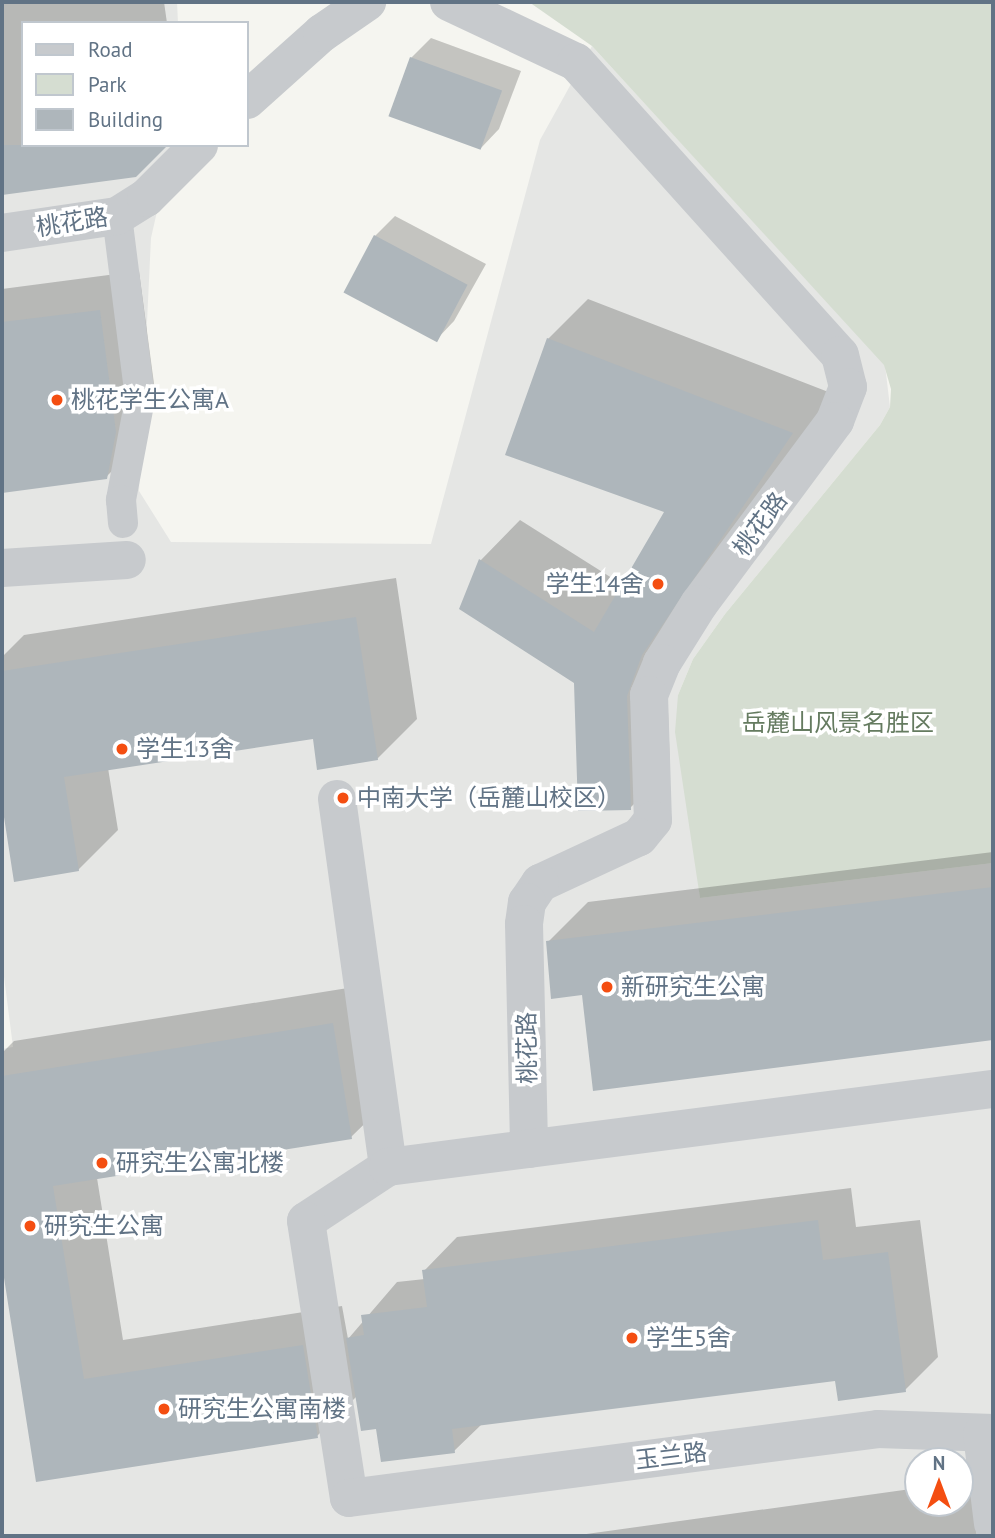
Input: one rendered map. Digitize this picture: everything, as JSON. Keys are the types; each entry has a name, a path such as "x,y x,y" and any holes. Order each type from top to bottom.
{"street":[{"path":"248,99 323,33 367,2"},
{"name":"桃花路","path":"449,2 576,62 840,355 848,387 835,421 699,604 662,663 649,695 653,820 639,837 540,883 527,902 524,924 529,1149"},
{"name":"桃花路","path":"2,233 117,216 146,198 197,147"},
{"path":"2,568 127,560"},
{"path":"337,799 388,1167 993,1089"},
{"name":"玉兰路","path":"388,1167 306,1221 349,1498 878,1429 987,1433"},
{"path":"987,1433 993,1523"}],"lane":[{"path":"117,216 140,399 121,499 123,523"}],"shaded area":[{"name":"中南大学（岳麓山校区）","path":"2,2 177,2 178,21 21,21 21,147 172,147 151,238 139,491 171,542 431,544 540,140 592,46 885,365 890,407 880,425 725,614 693,659 678,695 700,898 993,863 993,1536 2,1536 2,1049 13,1047 2,961"}],"green space":[{"name":"岳麓山风景名胜区","path":"529,2 993,2 993,863 700,898 675,732 678,695 693,659 725,614 880,425 890,407 891,389 884,365 592,46"}],"building":[{"path":"410,57 502,91 481,150 388,116"},
{"path":"2,145 166,147 136,177 2,195"},
{"path":"374,235 468,285 437,342 343,292"},
{"name":"桃花学生公寓A","path":"100,310 116,432 107,479 2,493 2,322"},
{"name":"学生14舍","path":"547,338 793,433 642,655 627,696 631,810 578,811 574,683 459,609 479,559 594,632 664,512 505,455"},
{"name":"学生13舍","path":"356,617 378,760 317,770 313,739 64,777 79,871 14,882 2,804 2,671"},
{"name":"新研究生公寓","path":"993,887 993,1040 593,1091 582,995 551,999 546,941"},
{"name":"研究生公寓","path":"333,1023 352,1139 53,1186 84,1379 303,1345 318,1438 36,1482 2,1265 2,1076"},
{"name":"学生5舍","path":"818,1220 823,1260 888,1252 906,1392 838,1401 835,1381 452,1429 455,1453 381,1462 376,1429 361,1431 346,1338 364,1335 361,1315 427,1307 422,1270"}],"place":[{"name":"桃花学生公寓A","path":"57,400"},
{"name":"学生14舍","path":"658,584"},
{"name":"学生13舍","path":"122,749"},
{"name":"中南大学（岳麓山校区）","path":"343,798"},
{"name":"新研究生公寓","path":"607,987"},
{"name":"研究生公寓北楼","path":"102,1163"},
{"name":"研究生公寓","path":"30,1226"},
{"name":"学生5舍","path":"632,1338"},
{"name":"研究生公寓南楼","path":"164,1409"}]}
